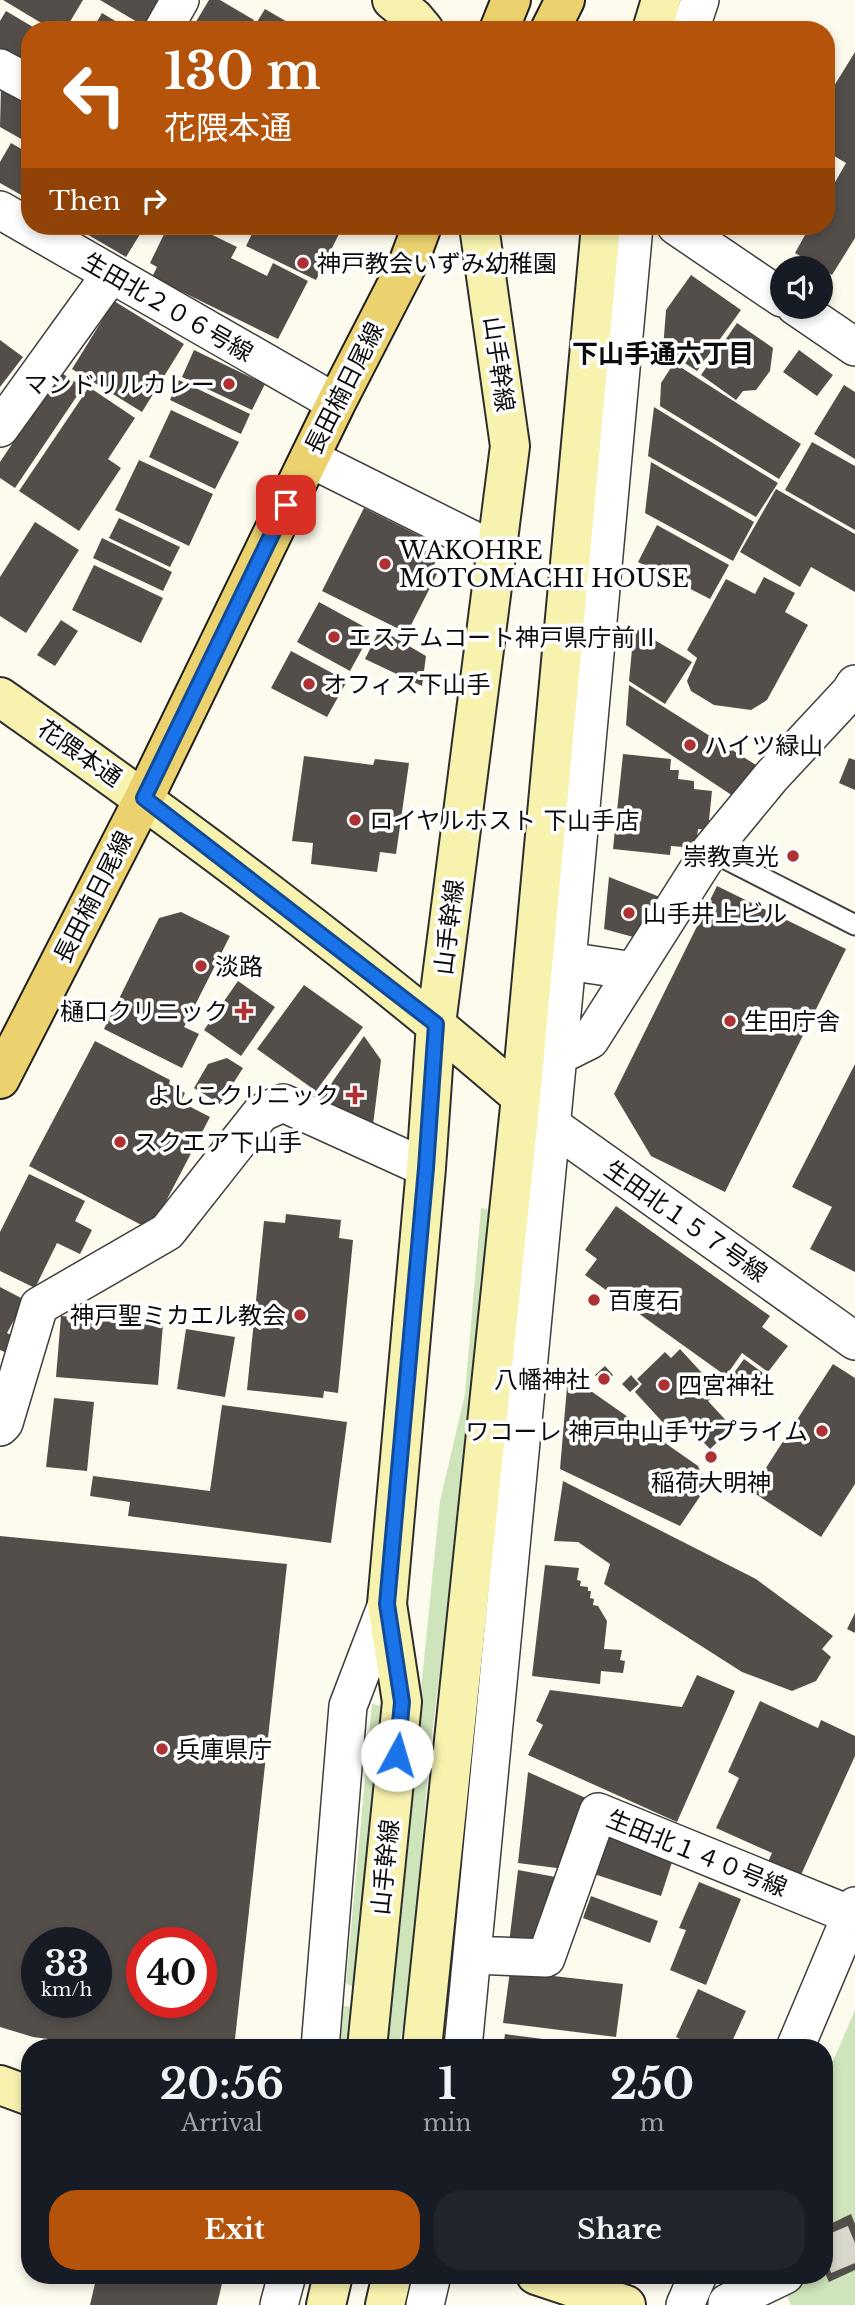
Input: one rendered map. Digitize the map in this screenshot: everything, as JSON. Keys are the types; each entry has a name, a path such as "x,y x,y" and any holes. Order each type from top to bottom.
{"main road":[{"path":"503,21 511,0"},
{"path":"554,21 565,0"},
{"name":"長田楠日尾線","path":"0,1079 144,798 336,403 409,261 419,235"},
{"name":"長田楠日尾線","path":"409,261 430,235"}],"street":[{"path":"168,21 180,0"},
{"path":"392,0 416,21"},
{"path":"655,21 661,0"},
{"path":"693,21 700,0"},
{"path":"0,68 21,79"},
{"name":"生田北２０６号線","path":"0,210 21,222"},
{"name":"生田北２０６号線","path":"43,235 336,403"},
{"name":"山手幹線","path":"368,2039 402,1702 387,1604 426,1168 436,1024 510,446 480,235"},
{"path":"423,2039 521,1097 600,235"},
{"path":"464,2039 633,235"},
{"path":"689,235 770,290"},
{"path":"0,428 111,274"},
{"path":"813,319 855,347"},
{"path":"309,458 497,552"},
{"path":"558,1056 590,1040 710,852 771,777 854,690"},
{"name":"花隈本通","path":"0,697 144,798 436,1024 521,1097"},
{"path":"567,961 634,971"},
{"name":"生田北１５７号線","path":"521,1097 550,1124 855,1341"},
{"path":"0,1427 4,1423 39,1306 167,1232 261,1113 282,1103 426,1168"},
{"path":"321,2039 348,1706 387,1604"},
{"name":"生田北１４０号線","path":"473,1955 546,1958 598,1812 853,1910"},
{"path":"799,2039 853,1910"},
{"path":"0,2085 21,2092"},
{"path":"279,2305 285,2284"},
{"path":"326,2305 331,2284"},
{"path":"385,2305 390,2284"},
{"path":"425,2305 430,2284"},
{"path":"563,2284 626,2305"},
{"path":"685,2305 694,2284"},
{"path":"727,2303 766,2284"}],"lane":[{"path":"710,852 855,925"}],"green space":[{"path":"481,1208 490,1210 475,1397 430,1749 408,2008 400,2039 386,2039 440,1501 465,1394"},
{"path":"372,1704 381,1706 353,1987 346,1983"},
{"path":"341,2006 351,2007 348,2039 339,2039"},
{"path":"855,2010 855,2305 791,2305 782,2284 833,2284 833,2061"}],"building":[{"path":"3,0 83,0 70,21 38,21"},
{"path":"100,0 160,0 147,21 136,21"},
{"path":"209,0 220,0 254,20 253,21 196,21"},
{"path":"265,9 286,21 258,21"},
{"path":"6,11 23,21 21,61 0,48 0,21"},
{"path":"102,13 115,21 97,21"},
{"path":"855,52 855,238 833,273 833,256 800,256 795,253 805,235 835,235 835,182 846,163 835,156 835,84"},
{"path":"1,87 21,99 21,139 0,127"},
{"path":"11,143 21,149 21,195 0,183 0,162"},
{"path":"88,235 139,235 126,257"},
{"path":"164,235 212,235 237,247 231,258 267,276 273,263 308,281 278,339 152,277 157,267 150,263"},
{"name":"神戸教会いずみ幼稚園","path":"252,235 338,235 316,280 246,246"},
{"path":"691,275 741,310 697,371 663,349 666,310"},
{"path":"114,301 184,344 142,412 72,369"},
{"path":"737,323 773,348 770,371 756,390 743,391 736,400 701,375"},
{"path":"0,340 23,357 0,387"},
{"path":"194,350 265,384 252,410 182,377"},
{"path":"799,350 833,375 817,396 783,372"},
{"path":"674,363 801,444 779,479 660,406 661,383"},
{"path":"60,372 83,387 15,488 0,478 0,462"},
{"path":"179,380 250,414 241,434 170,400"},
{"path":"844,385 855,392 855,459 814,434"},
{"path":"89,387 135,418 108,459 121,468 79,531 19,491"},
{"path":"654,407 778,483 756,517 648,456"},
{"path":"171,410 239,442 215,489 149,457"},
{"path":"812,442 855,466 855,530 785,490"},
{"path":"139,460 213,494 189,546 115,510"},
{"path":"651,462 754,522 733,561 645,513"},
{"path":"776,489 855,534 855,592 811,567 800,587 740,552"},
{"name":"WAKOHRE MOTOMACHI HOUSE","path":"364,508 424,538 420,548 438,557 431,571 437,574 407,633 322,591"},
{"path":"119,518 180,547 170,567 109,538"},
{"path":"35,522 79,550 26,633 0,616 0,577"},
{"path":"657,525 729,565 710,599 638,562"},
{"path":"102,538 172,572 163,591 93,558"},
{"path":"94,565 163,598 141,643 72,610"},
{"path":"764,577 795,593 785,612 808,625 767,700 751,710 714,705 691,691 687,681 697,658 687,650 726,579 755,594"},
{"name":"エステムコート神戸県庁前Ⅱ","path":"319,602 372,631 350,671 297,642"},
{"path":"61,620 78,631 55,666 37,655"},
{"path":"634,628 692,662 665,704 629,681"},
{"path":"380,629 426,656 422,686 365,659"},
{"name":"オフィス下山手","path":"291,651 347,681 327,717 271,688"},
{"name":"ハイツ緑山","path":"629,685 756,765 733,796 626,725"},
{"path":"623,754 671,759 670,770 679,770 678,779 694,781 694,789 712,791 708,830 698,829 696,848 671,846 670,855 613,849"},
{"path":"304,756 373,765 375,759 409,763 396,854 380,852 377,872 311,864 313,843 292,841"},
{"path":"849,758 855,760 855,790 839,783"},
{"name":"山手井上ビル","path":"609,877 660,897 637,938 604,929"},
{"name":"生田庁舎","path":"717,886 846,949 725,1192 651,1156 614,1094"},
{"path":"181,912 230,936 184,1027 199,1034 182,1068 104,1029 159,918"},
{"path":"238,981 275,1007 241,1056 204,1030"},
{"path":"304,985 363,1027 316,1091 257,1049"},
{"path":"364,1036 381,1060 373,1125 320,1100"},
{"name":"スクエア下山手","path":"95,1041 170,1080 169,1084 185,1093 181,1102 210,1117 151,1230 29,1166"},
{"path":"227,1058 243,1068 220,1104 194,1088 208,1064"},
{"path":"855,1064 855,1272 810,1249 832,1207 792,1187"},
{"path":"29,1174 85,1201 75,1221 92,1230 80,1254 57,1243 35,1288 0,1271 0,1232"},
{"path":"616,1206 770,1316 762,1327 788,1346 768,1372 742,1353 726,1376 585,1275 597,1259 585,1250"},
{"name":"神戸聖ミカエル教会","path":"286,1214 341,1220 339,1238 353,1240 338,1393 324,1391 323,1398 247,1390 264,1221 285,1223"},
{"path":"0,1287 25,1300 7,1333 15,1337 7,1353 0,1350"},
{"path":"61,1316 163,1324 158,1385 56,1377"},
{"path":"186,1329 235,1337 225,1397 177,1389"},
{"path":"680,1349 713,1385 710,1387 716,1394 708,1401 733,1428 710,1449 685,1423 677,1430 670,1424 667,1427 635,1392 642,1384 637,1379 665,1352 671,1358"},
{"path":"744,1359 763,1373 751,1390 731,1377"},
{"name":"ワコーレ 神戸中山手サプライム","path":"833,1364 855,1378 855,1484 821,1537 751,1491"},
{"name":"八幡神社","path":"605,1366 613,1375 603,1383 595,1375"},
{"path":"568,1375 698,1466 707,1486 680,1526 560,1469"},
{"path":"631,1375 639,1384 630,1392 622,1384"},
{"path":"54,1398 94,1402 87,1471 46,1467"},
{"path":"222,1405 347,1422 331,1543 128,1516 130,1502 90,1496 93,1476 210,1491"},
{"path":"563,1481 756,1579 833,1636 822,1649 831,1657 816,1681 792,1691 742,1672 604,1584 610,1564 578,1542 554,1541"},
{"name":"兵庫県庁","path":"0,1536 287,1564 235,2039 48,2039 0,2027"},
{"path":"545,1565 579,1568 577,1580 581,1581 580,1586 588,1587 588,1591 591,1591 590,1598 594,1599 593,1605 598,1606 607,1621 604,1649 622,1650 620,1660 625,1661 623,1673 601,1671 600,1684 532,1676"},
{"path":"855,1613 855,1633 847,1629"},
{"path":"697,1675 735,1691 677,1822 528,1755 543,1725 536,1721 550,1690 682,1707"},
{"path":"760,1701 818,1728 821,1720 855,1736 855,1756 800,1877 768,1862 772,1853 716,1828 739,1778 728,1772"},
{"path":"528,1772 588,1799 564,1869 518,1863"},
{"path":"607,1834 674,1856 661,1896 594,1874"},
{"path":"518,1870 561,1878 542,1942 509,1943"},
{"path":"699,1882 741,1899 706,1985 670,1970 686,1930 679,1928"},
{"path":"591,1896 658,1921 650,1943 583,1918"},
{"path":"510,1971 623,1984 616,2037 503,2023"},
{"path":"698,1989 746,2011 733,2039 676,2037"},
{"path":"505,2034 543,2039 504,2039"},
{"path":"851,2214 855,2224 855,2270 833,2280 833,2223"},
{"path":"95,2284 222,2284 217,2305 90,2305"}],"tunnel":[{"path":"833,2252 855,2243"}],"place":[{"name":"神戸教会いずみ幼稚園","path":"303,263"},
{"name":"マンドリルカレー","path":"229,384"},
{"name":"WAKOHRE MOTOMACHI HOUSE","path":"385,564"},
{"name":"エステムコート神戸県庁前Ⅱ","path":"334,637"},
{"name":"オフィス下山手","path":"309,684"},
{"name":"ハイツ緑山","path":"690,745"},
{"name":"ロイヤルホスト 下山手店","path":"355,820"},
{"name":"崇教真光","path":"793,856"},
{"name":"山手井上ビル","path":"629,913"},
{"name":"淡路","path":"201,966"},
{"name":"樋口クリニック","path":"244,1011"},
{"name":"生田庁舎","path":"730,1021"},
{"name":"よしこクリニック","path":"355,1095"},
{"name":"スクエア下山手","path":"120,1142"},
{"name":"百度石","path":"594,1300"},
{"name":"神戸聖ミカエル教会","path":"300,1315"},
{"name":"八幡神社","path":"604,1379"},
{"name":"四宮神社","path":"664,1385"},
{"name":"ワコーレ 神戸中山手サプライム","path":"822,1431"},
{"name":"稲荷大明神","path":"711,1457"},
{"name":"兵庫県庁","path":"162,1749"}],"district":[{"name":"下山手通六丁目","path":"663,354"}],"route":[{"path":"286,505 144,798 436,1024 426,1168 387,1604 402,1702 397,1755"}]}
